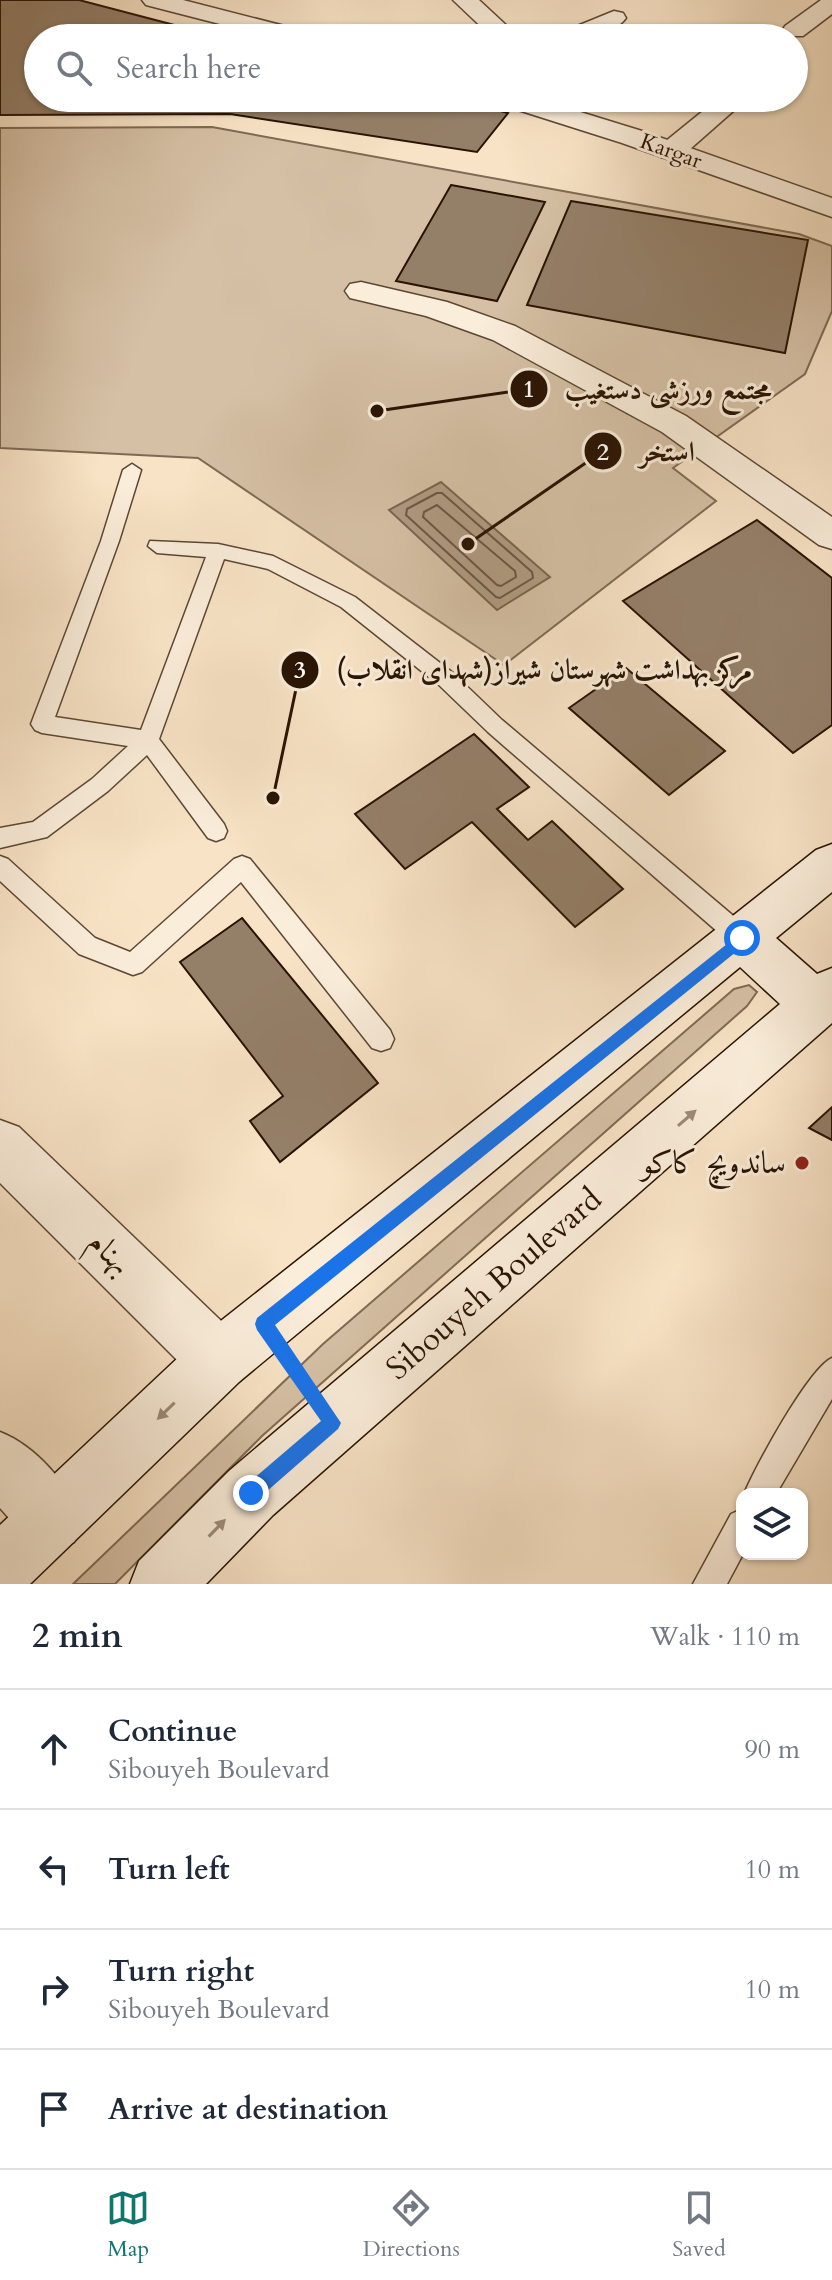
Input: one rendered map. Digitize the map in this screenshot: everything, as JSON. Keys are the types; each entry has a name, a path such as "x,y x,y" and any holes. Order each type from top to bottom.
{"street":[{"path":"154,0 248,24"},
{"path":"465,0 492,24"},
{"path":"790,0 825,8 808,27"},
{"path":"600,24 614,18"},
{"name":"Kargar","path":"555,112 832,208"},
{"path":"671,151 718,112"},
{"path":"361,291 436,309 504,333 674,424 832,536"},
{"path":"0,1569 219,1360 832,864"},
{"path":"742,938 824,998"},
{"name":"Sibouyeh Boulevard","path":"162,1584 251,1493 824,998"},
{"name":"بهنام","path":"0,1146 219,1360"},
{"path":"0,1462 52,1520"}],"lane":[{"path":"132,470 110,541 42,724 148,740 216,831"},
{"path":"157,546 218,551 273,563 348,602 446,679 495,726 742,938"},
{"path":"0,838 39,830 100,785 148,740 218,551"},
{"path":"0,866 87,946 133,964 242,866 381,1039"},
{"path":"762,1488 832,1373"},
{"path":"709,1584 736,1536"}],"path":[{"path":"263,1324 332,1423"}],"shaded area":[{"path":"212,127 799,234 832,246 832,311 805,374 673,468 716,501 504,665 198,458 0,448 0,128"},
{"path":"749,985 757,992 747,1006 262,1436 115,1584 73,1584 323,1344 734,989"}],"water":[{"path":"441,482 550,577 497,610 389,510"}],"building":[{"path":"0,0 79,0 171,24 24,24 24,112 508,113 477,152 230,114 0,115"},
{"path":"451,185 545,202 497,301 396,281"},
{"path":"571,201 808,240 785,353 527,305"},
{"path":"757,520 832,578 832,725 793,753 623,601"},
{"path":"626,668 725,751 669,795 569,708"},
{"path":"474,734 529,787 497,809 528,840 552,821 623,889 575,927 472,822 405,869 355,814"},
{"path":"242,918 378,1083 280,1162 250,1121 283,1096 180,962"},
{"path":"832,1107 832,1140 809,1128"}],"place":[{"name":"مجتمع ورزشی دستغیب","path":"377,411"},
{"name":"استخر","path":"468,544"},
{"name":"مرکز بهداشت شهرستان شیراز(شهدای انقلاب)","path":"273,798"},
{"name":"ساندویچ کاکو","path":"802,1163"}],"route":[{"path":"251,1493 332,1423 263,1324 742,938"}]}
